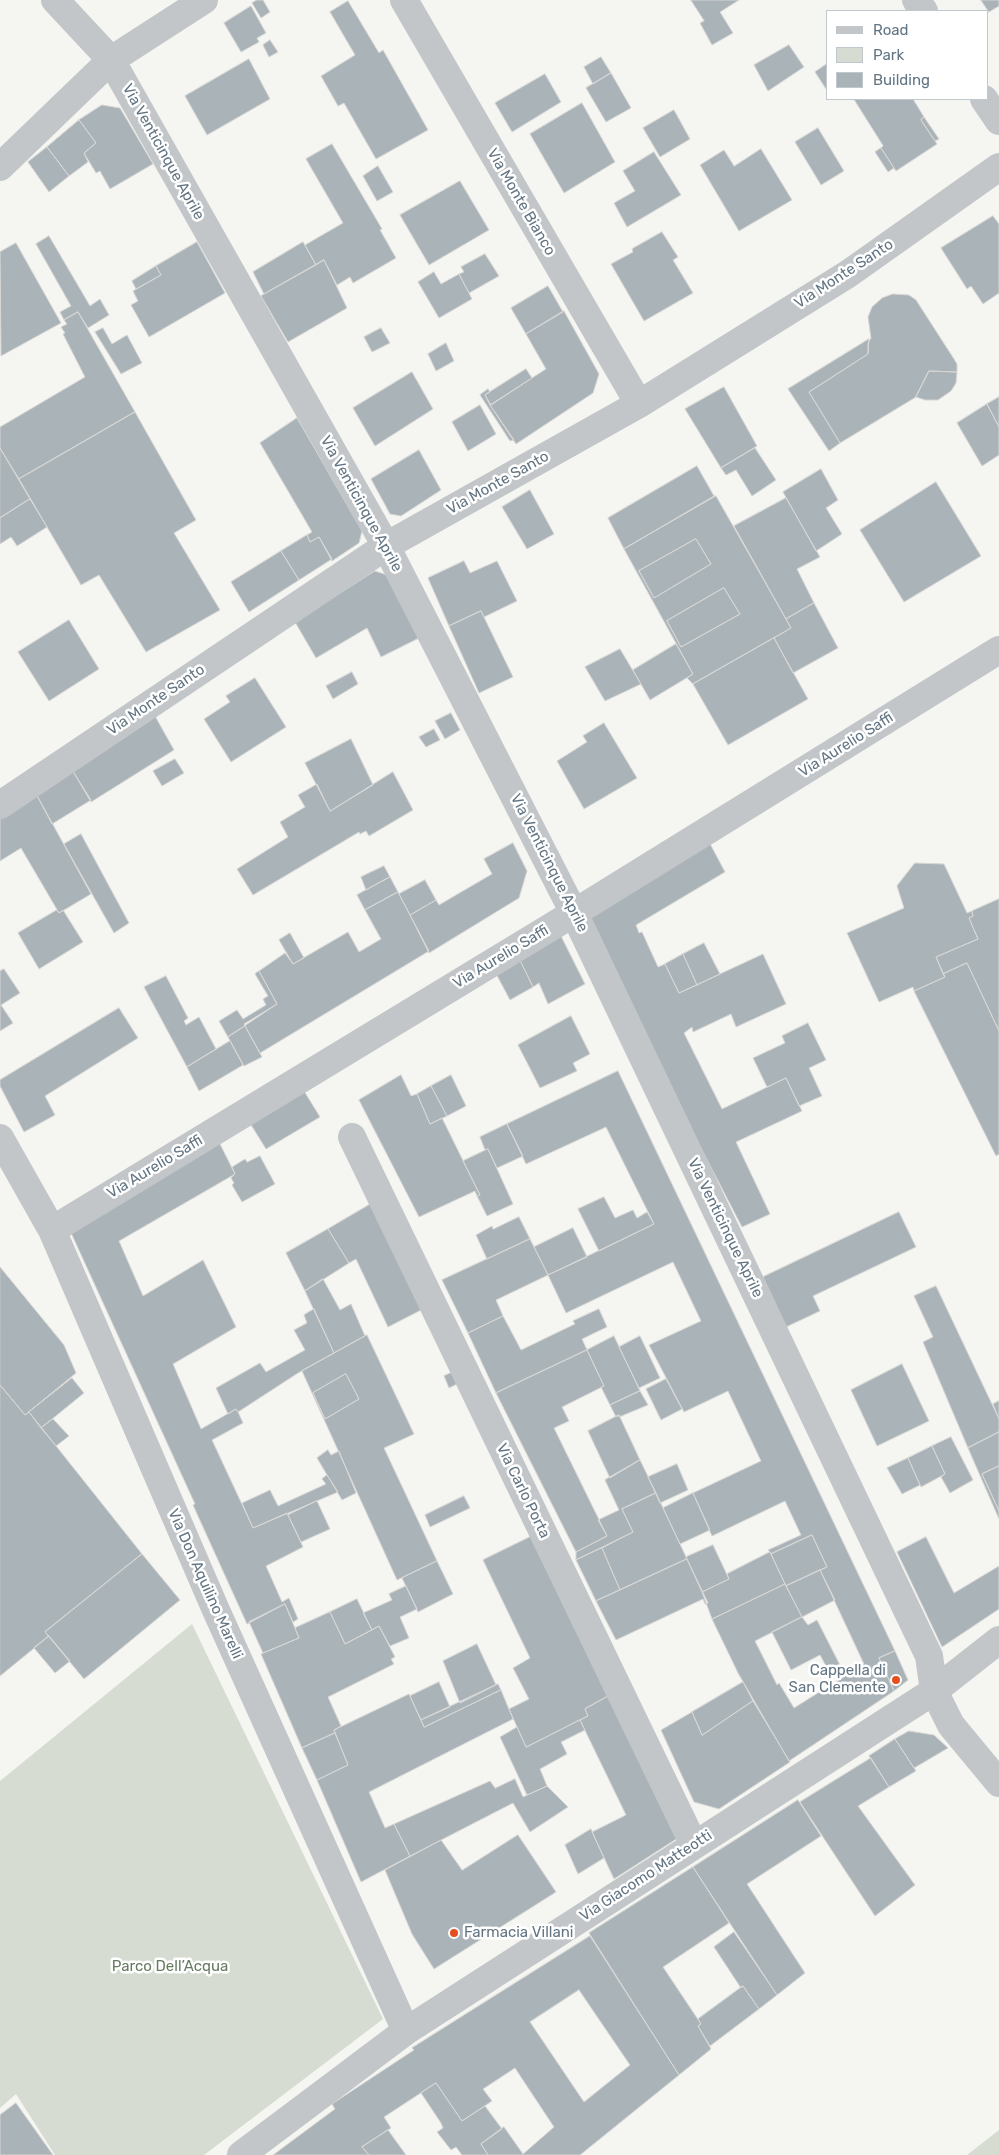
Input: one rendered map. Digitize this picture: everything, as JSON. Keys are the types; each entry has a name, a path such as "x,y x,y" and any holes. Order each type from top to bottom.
{"street":[{"name":"Via Venticinque Aprile","path":"55,0 111,60 386,546 574,913 930,1656 934,1691"},
{"path":"0,168 111,60 204,0"},
{"name":"Via Monte Bianco","path":"404,0 639,404"},
{"path":"985,100 999,121"},
{"name":"Via Monte Santo","path":"0,805 386,546 639,404 848,274 999,167"},
{"name":"Via Aurelio Saffi","path":"52,1230 574,913 999,650"},
{"name":"Via Carlo Porta","path":"352,1137 694,1845"},
{"name":"Via Don Aquilino Marelli","path":"0,1138 52,1230 215,1608 406,2031"},
{"name":"Via Giacomo Matteotti","path":"241,2155 406,2031 934,1691 999,1640"},
{"path":"934,1691 951,1725 999,1783"}],"green space":[{"name":"Parco Dell’Acqua","path":"192,1624 383,2019 204,2155 55,2155 16,2094 0,2108 0,1781"},
{"path":"999,2130 999,2155 967,2155"}],"building":[{"path":"257,0 263,0 270,12 261,18 252,3"},
{"path":"691,0 739,0 720,12 733,33 712,45 700,23 704,21"},
{"path":"981,0 999,0 999,6 989,12"},
{"path":"348,1 379,53 383,50 428,130 376,159 344,103 338,106 321,76 355,55 330,12"},
{"path":"251,6 266,33 257,38 259,42 241,52 224,23"},
{"path":"270,40 278,52 269,57 263,45"},
{"path":"789,45 804,67 768,91 754,65"},
{"path":"601,57 611,73 593,84 584,67"},
{"path":"249,59 270,99 207,135 185,96"},
{"path":"826,64 826,89 815,72"},
{"path":"611,73 631,108 606,122 586,88"},
{"path":"545,74 561,102 512,132 495,103"},
{"path":"855,100 914,100 924,117 921,120 937,144 896,171 881,148 883,146"},
{"path":"582,103 615,162 564,193 530,134"},
{"path":"102,105 120,108 153,164 110,189 100,171 96,173 84,153 96,143 79,120"},
{"path":"674,110 690,139 660,157 643,128"},
{"path":"924,117 939,139 935,141 921,120"},
{"path":"79,120 96,143 84,153 88,162 69,176 47,147"},
{"path":"818,128 844,171 821,185 795,142"},
{"path":"332,144 382,229 380,230 396,258 353,283 350,277 337,285 324,260 316,265 305,245 343,223 306,159"},
{"path":"47,147 69,176 49,192 28,162"},
{"path":"881,148 894,168 888,172 875,152"},
{"path":"761,149 792,200 739,231 700,165 724,150 734,166"},
{"path":"654,152 681,195 627,227 614,203 635,191 623,171"},
{"path":"378,166 393,192 377,201 363,176"},
{"path":"460,181 489,230 429,265 400,215"},
{"path":"993,216 999,224 999,293 983,304 971,286 967,289 941,248"},
{"path":"662,232 678,257 673,260 693,293 644,321 611,264 633,252 632,249"},
{"path":"49,236 90,306 100,299 109,315 88,328 78,312 64,320 60,312 71,306 36,244"},
{"path":"197,242 225,293 149,337 131,305 138,301 133,291 161,275 156,266"},
{"path":"303,242 316,265 264,294 253,272"},
{"path":"16,243 61,323 1,356 0,252"},
{"path":"485,254 499,276 469,293 459,274 464,272 461,267"},
{"path":"324,260 347,308 288,342 261,296"},
{"path":"156,266 161,275 136,289 132,281"},
{"path":"434,272 441,284 459,274 472,299 439,318 418,282"},
{"path":"548,286 563,312 526,334 511,308"},
{"path":"893,294 909,295 916,300 957,364 957,372 929,371 916,397 840,443 809,392 868,354 868,343 871,338 868,317 872,307 882,298"},
{"path":"564,311 599,374 593,393 516,444 490,405 546,369 526,334"},
{"path":"78,312 135,412 19,479 0,448 0,427 85,377 61,327 67,324 64,320"},
{"path":"103,328 112,344 127,335 142,363 121,374 95,332"},
{"path":"381,328 390,343 372,352 364,337"},
{"path":"869,339 868,354 809,392 840,443 829,451 788,389"},
{"path":"446,343 454,361 436,371 428,354"},
{"path":"526,369 532,378 491,405 485,395"},
{"path":"929,371 957,372 956,383 951,391 938,400 925,400 916,397"},
{"path":"412,372 433,409 375,446 353,408"},
{"path":"724,387 757,446 721,468 685,409"},
{"path":"488,389 490,392 485,395 490,405 514,440 510,441 480,395"},
{"path":"999,397 999,427 987,404"},
{"path":"987,404 999,427 999,455 982,466 957,423"},
{"path":"480,405 496,434 468,451 452,422"},
{"path":"135,412 196,520 174,533 220,610 146,652 99,575 81,585 19,479"},
{"path":"297,418 362,531 359,543 332,561 319,537 310,542 307,535 312,532 260,443"},
{"path":"0,448 30,499 0,518"},
{"path":"755,448 776,480 752,496 736,470 726,475 721,468"},
{"path":"419,450 441,490 401,516 390,514 371,479"},
{"path":"697,466 714,496 624,549 608,518"},
{"path":"821,469 838,500 826,508 842,534 816,551 783,492"},
{"path":"936,482 981,556 904,602 860,530"},
{"path":"530,490 554,534 527,549 502,507"},
{"path":"716,496 791,628 693,684 687,678 693,674 624,549","holes":["696,539 711,564 654,598 639,571","724,588 740,614 681,647 667,621"]},
{"path":"786,498 820,557 797,569 814,603 786,619 734,526"},
{"path":"30,499 47,527 17,546 11,537 0,544 0,518"},
{"path":"307,535 310,542 319,537 332,559 299,580 281,551"},
{"path":"696,539 711,564 654,598 639,571"},
{"path":"281,551 299,580 249,612 231,582"},
{"path":"464,561 470,573 497,561 517,601 484,617 481,611 449,626 428,578"},
{"path":"375,571 390,576 419,638 381,657 367,628 316,658 295,622"},
{"path":"724,588 740,614 681,647 667,621"},
{"path":"814,603 838,648 793,673 774,638 791,628 786,619"},
{"path":"481,611 513,677 479,693 449,626"},
{"path":"69,620 99,669 49,701 18,652"},
{"path":"774,638 808,699 728,745 693,684"},
{"path":"676,644 693,674 650,700 633,670"},
{"path":"620,649 641,684 605,701 585,667"},
{"path":"352,672 358,684 333,699 326,686"},
{"path":"255,678 286,727 231,762 204,719 230,702 226,696"},
{"path":"451,713 460,730 445,739 435,721"},
{"path":"155,716 174,750 91,802 71,768"},
{"path":"604,723 637,778 584,809 557,761 587,742 583,736"},
{"path":"434,729 440,740 426,747 419,737"},
{"path":"351,739 373,785 330,811 305,763"},
{"path":"175,759 184,773 162,786 153,771"},
{"path":"71,768 91,800 52,824 34,790"},
{"path":"393,772 413,810 369,836 366,831 360,834 359,832 253,895 237,869 288,837 280,822 305,807 298,795 317,784 330,811"},
{"path":"34,790 91,894 59,913 21,848 0,861 0,811"},
{"path":"81,834 129,923 114,933 64,844"},
{"path":"707,838 725,872 636,925 639,933 642,932 658,967 665,964 679,993 763,954 786,1004 736,1027 731,1014 693,1032 692,1027 684,1033 722,1109 786,1078 802,1111 736,1142 770,1214 742,1227 690,1127 585,912"},
{"path":"513,843 527,871 519,898 429,953 410,915 436,900 439,905 492,874 484,859"},
{"path":"915,863 944,864 967,913 972,911 973,916 969,918 978,939 936,957 945,977 914,991 913,987 879,1002 847,933 904,908 897,886"},
{"path":"384,866 390,877 366,890 361,877"},
{"path":"390,877 398,892 365,910 357,895"},
{"path":"425,880 436,900 410,915 399,894"},
{"path":"398,892 429,951 260,1053 244,1024 277,1004 259,971 285,953 293,964 348,932 359,952 381,939 365,910"},
{"path":"999,899 999,1031 967,963 943,974 936,957 978,939 969,918 973,916 972,911"},
{"path":"57,910 59,913 63,910 83,942 39,969 18,933"},
{"path":"557,928 585,984 548,1004 539,983 533,987 516,952"},
{"path":"290,933 304,958 293,964 279,940"},
{"path":"704,943 720,974 697,985 683,954"},
{"path":"516,952 533,987 510,1000 492,966"},
{"path":"683,954 697,985 679,993 665,964"},
{"path":"967,963 999,1031 999,1154 996,1156 914,991 945,977 943,974"},
{"path":"4,969 20,993 1,1005 13,1023 0,1031 0,971"},
{"path":"259,971 277,1004 228,1037 219,1021 237,1010 243,1019 266,1005 263,999 268,996 255,974"},
{"path":"166,976 188,1018 184,1021 186,1025 199,1017 216,1049 187,1067 144,987"},
{"path":"119,1008 138,1038 45,1096 55,1115 24,1132 0,1086 0,1080"},
{"path":"571,1016 590,1054 573,1063 577,1071 540,1088 518,1045"},
{"path":"808,1023 826,1060 809,1068 822,1096 799,1106 786,1078 767,1087 753,1058 785,1043 782,1036"},
{"path":"245,1026 262,1057 244,1066 228,1037"},
{"path":"230,1041 243,1065 199,1091 187,1067"},
{"path":"618,1071 895,1651 879,1658 894,1691 789,1761 738,1673 712,1619 785,1584 802,1617 755,1641 777,1685 779,1683 794,1708 864,1664 820,1570 827,1567 812,1535 771,1554 768,1550 801,1535 785,1501 712,1536 693,1493 761,1461 728,1391 684,1412 649,1345 701,1321 673,1262 566,1313 548,1275 654,1224 606,1127 526,1164 507,1124"},
{"path":"401,1075 411,1096 417,1094 430,1124 442,1118 480,1195 477,1196 475,1191 419,1217 359,1100"},
{"path":"451,1075 466,1106 447,1116 431,1086"},
{"path":"431,1086 447,1116 430,1124 417,1094"},
{"path":"304,1091 320,1117 266,1149 248,1120"},
{"path":"507,1124 523,1156 497,1168 488,1149 485,1150 480,1137"},
{"path":"217,1138 235,1174 119,1241 143,1296 203,1260 236,1327 173,1364 201,1429 236,1409 238,1412 243,1423 212,1440 253,1528 287,1513 303,1547 266,1566 282,1602 289,1598 298,1619 293,1622 285,1604 247,1624 193,1505 195,1504 67,1224"},
{"path":"488,1149 513,1204 487,1216 477,1196 480,1195 463,1161"},
{"path":"260,1156 275,1184 242,1202 232,1185 234,1183 231,1178 235,1174 232,1167 245,1159 247,1162"},
{"path":"604,1197 615,1218 633,1210 637,1218 647,1212 654,1224 599,1251 578,1209"},
{"path":"374,1202 425,1308 388,1327 356,1259 349,1263 328,1229"},
{"path":"899,1212 916,1247 813,1296 820,1311 786,1327 763,1277"},
{"path":"519,1217 530,1239 487,1259 476,1235 492,1226 493,1229"},
{"path":"573,1228 587,1257 548,1275 534,1247"},
{"path":"328,1229 349,1263 305,1291 286,1253"},
{"path":"530,1239 548,1275 496,1300 503,1316 468,1333 442,1280"},
{"path":"0,1267 64,1345 76,1373 25,1415 0,1385"},
{"path":"323,1279 340,1310 351,1304 365,1336 334,1353 305,1291"},
{"path":"936,1286 999,1419 999,1432 968,1448 923,1342 933,1337 914,1296"},
{"path":"314,1309 334,1353 298,1373 238,1412 236,1409 228,1414 216,1388 260,1363 266,1372 305,1350 294,1330 307,1323 304,1315"},
{"path":"599,1309 607,1327 582,1339 587,1350 496,1393 468,1333 503,1316 521,1350 575,1324 573,1321"},
{"path":"367,1335 414,1434 384,1448 437,1561 397,1580 302,1371","holes":["346,1374 359,1399 325,1419 313,1393"]},
{"path":"614,1336 640,1391 610,1405 601,1387 604,1386 587,1350"},
{"path":"640,1336 660,1378 639,1388 619,1347"},
{"path":"587,1350 604,1386 562,1407 569,1421 554,1428 607,1536 576,1552 496,1393"},
{"path":"902,1364 929,1421 877,1446 851,1390"},
{"path":"453,1372 459,1383 449,1388 444,1376"},
{"path":"346,1374 359,1399 325,1419 313,1393"},
{"path":"72,1378 84,1393 41,1428 29,1412"},
{"path":"666,1379 682,1409 661,1420 646,1389"},
{"path":"0,1385 25,1415 29,1412 142,1554 45,1632 49,1636 0,1676"},
{"path":"640,1391 648,1405 616,1417 610,1405"},
{"path":"999,1401 999,1419 993,1404"},
{"path":"619,1415 640,1460 610,1478 588,1431"},
{"path":"53,1419 69,1436 56,1446 41,1428"},
{"path":"999,1432 999,1466 982,1474 999,1511 999,1519 968,1448"},
{"path":"951,1437 973,1480 950,1493 941,1477 945,1474 932,1446"},
{"path":"932,1446 945,1474 921,1487 908,1458"},
{"path":"328,1450 331,1455 339,1451 356,1493 342,1500 317,1458"},
{"path":"908,1458 920,1485 902,1494 887,1468"},
{"path":"640,1460 656,1493 622,1509 633,1532 576,1560 576,1552 607,1536 598,1520 619,1510 605,1480"},
{"path":"677,1464 688,1490 660,1503 648,1477"},
{"path":"999,1466 999,1511 982,1474"},
{"path":"327,1475 338,1492 253,1528 242,1503 270,1490 278,1506 326,1484 322,1479"},
{"path":"656,1493 687,1559 620,1590 602,1548 633,1532 622,1509"},
{"path":"693,1493 710,1530 680,1544 663,1508"},
{"path":"464,1496 470,1508 430,1527 425,1515"},
{"path":"317,1501 330,1529 301,1542 288,1515"},
{"path":"534,1535 612,1694 585,1709 588,1716 526,1747 509,1709 529,1699 513,1668 530,1658 483,1560"},
{"path":"812,1535 827,1567 786,1586 771,1554"},
{"path":"926,1537 954,1593 999,1566 999,1609 942,1647 897,1552"},
{"path":"713,1545 729,1579 702,1592 686,1557"},
{"path":"602,1548 620,1590 596,1601 576,1560"},
{"path":"770,1552 785,1584 712,1619 702,1592 729,1579 727,1574"},
{"path":"142,1554 180,1600 84,1679 45,1632"},
{"path":"687,1559 708,1603 705,1604 703,1599 616,1640 596,1601"},
{"path":"437,1561 453,1594 418,1612 402,1578"},
{"path":"820,1570 835,1600 802,1617 786,1586"},
{"path":"406,1586 417,1609 400,1617 409,1638 390,1646 379,1626 372,1630 363,1613 392,1600 389,1594"},
{"path":"357,1599 372,1630 345,1644 330,1612"},
{"path":"285,1604 299,1638 263,1653 249,1622"},
{"path":"330,1612 345,1644 379,1626 395,1657 391,1659 394,1664 328,1697 341,1726 334,1730 335,1733 302,1748 261,1654 299,1638 295,1628"},
{"path":"802,1617 808,1625 817,1620 843,1671 832,1677 820,1655 791,1670 772,1632"},
{"path":"49,1636 70,1661 55,1673 34,1648"},
{"path":"477,1644 496,1685 460,1703 443,1661"},
{"path":"895,1651 908,1680 894,1691 879,1658"},
{"path":"439,1682 450,1707 421,1720 410,1696"},
{"path":"743,1682 753,1701 702,1735 692,1712"},
{"path":"498,1684 501,1690 424,1727 421,1720"},
{"path":"501,1690 513,1719 369,1792 385,1828 394,1824 410,1856 361,1882 317,1780 348,1765 334,1730 409,1694 424,1727"},
{"path":"612,1694 681,1836 614,1879 592,1832 626,1815 580,1720 588,1716 585,1709"},
{"path":"753,1701 790,1762 719,1809 694,1802 661,1730 692,1712 702,1735"},
{"path":"580,1720 585,1730 561,1742 567,1754 540,1769 547,1786 527,1795 500,1737 517,1727 526,1747"},
{"path":"909,1731 934,1735 948,1748 914,1768 895,1739"},
{"path":"335,1733 348,1765 317,1780 302,1748"},
{"path":"895,1739 916,1771 889,1787 869,1756"},
{"path":"871,1758 889,1787 858,1806 915,1885 875,1916 800,1802"},
{"path":"515,1779 523,1797 547,1786 568,1807 530,1832 513,1803 410,1856 394,1824 490,1781 495,1788"},
{"path":"798,1800 821,1836 747,1884 805,1973 777,1995 693,1867"},
{"path":"591,1829 604,1858 578,1874 565,1845"},
{"path":"518,1835 556,1892 434,1969 412,1934 385,1870 441,1840 462,1870"},
{"path":"693,1867 729,1923 663,1967 701,2024 698,2026 711,2049 679,2075 589,1933"},
{"path":"734,1932 777,1995 759,2009 743,1986 741,1988 714,1947"},
{"path":"590,1936 679,2075 580,2155 522,2155 554,2127 515,2068 483,2089 492,2101 462,2121 436,2083 384,2117 391,2128 362,2147 369,2155 273,2155 335,2109 332,2104 414,2050 412,2048","holes":["579,1990 630,2065 584,2102 530,2022"]},
{"path":"743,1986 759,2009 710,2046 698,2026 701,2024 698,2019"},
{"path":"436,2083 462,2121 485,2106 502,2129 481,2144 488,2155 462,2155 456,2147 451,2150 437,2132 443,2128 441,2123 421,2093"},
{"path":"16,2103 53,2155 0,2155 0,2115"},
{"path":"504,2127 522,2155 488,2155 481,2144"},
{"path":"388,2130 406,2155 369,2155 362,2147"}],"place":[{"name":"Cappella di San Clemente","path":"896,1680"},
{"name":"Farmacia Villani","path":"454,1933"}]}
